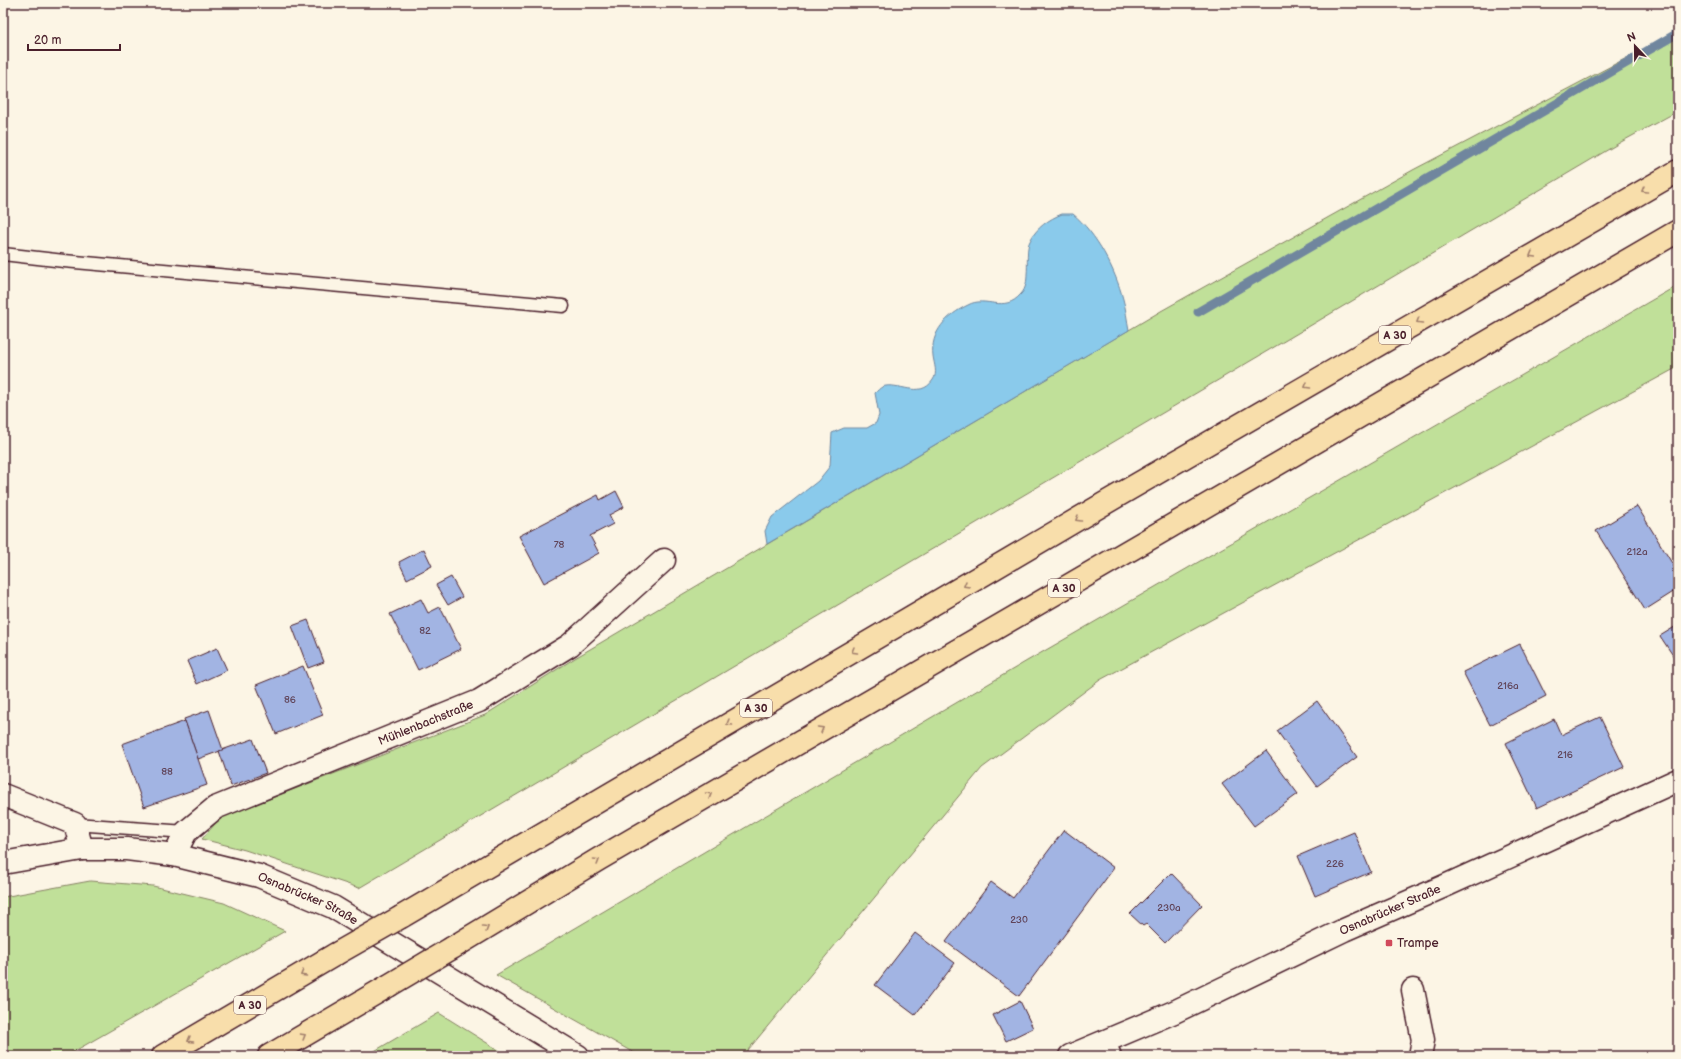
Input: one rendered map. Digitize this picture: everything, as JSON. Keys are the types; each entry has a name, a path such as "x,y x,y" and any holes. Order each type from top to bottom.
{"highway":[{"name":"A 30","path":"163,1056 1084,515 1678,171"},
{"name":"A 30","path":"270,1056 606,855 1678,231"}],"main road":[{"name":"Mühlenbachstraße","path":"174,855 186,832 215,808 479,701 570,645 664,560"},
{"name":"Osnabrücker Straße","path":"1070,1056 1107,1049 1174,1012 1344,930 1678,780"},
{"path":"3,795 75,824 82,849"},
{"name":"Osnabrücker Straße","path":"3,863 82,849 127,849 174,855 259,876 333,907 578,1056"},
{"path":"1413,990 1423,1040 1420,1056"}],"lane":[{"path":"3,254 64,261 563,306"},
{"path":"75,824 186,832"}],"green space":[{"path":"1678,31 1678,111 1621,142 359,888 245,850 202,839 220,818 485,715 575,658 1161,311 1413,170"},
{"path":"1678,285 1678,367 1100,680 982,768 743,1056 643,1056 634,1053 496,975 1027,661"},
{"path":"90,881 153,886 224,903 285,931 66,1056 3,1056 3,897"},
{"path":"439,1013 508,1056 366,1056"}],"water":[{"path":"1062,214 1073,214 1082,222 1104,253 1120,288 1129,330 767,544 765,531 772,517 818,481 830,466 832,433 844,428 867,428 876,423 879,415 875,393 882,387 895,386 909,389 922,389 928,386 933,380 935,374 933,356 934,339 942,325 960,309 975,302 1002,304 1015,300 1024,290 1030,241 1043,224"}],"building":[{"path":"1678,454 1678,462 1674,456"},
{"path":"616,491 624,507 609,515 613,524 590,536 599,553 544,583 519,536 598,495 600,500"},
{"path":"1637,506 1678,573 1678,589 1645,610 1596,531"},
{"path":"424,549 432,566 407,579 399,562"},
{"path":"451,577 462,597 448,605 436,585"},
{"path":"421,599 428,613 440,607 461,649 418,670 390,614"},
{"path":"308,620 324,662 308,668 292,626"},
{"path":"1678,625 1678,663 1660,636"},
{"path":"1520,644 1546,696 1490,725 1463,672"},
{"path":"217,648 227,670 197,684 187,661"},
{"path":"303,666 323,715 276,734 256,685"},
{"path":"1317,701 1357,757 1317,786 1277,731"},
{"path":"209,710 223,750 198,759 184,719"},
{"path":"1600,717 1624,767 1537,808 1506,743 1554,719 1561,735"},
{"path":"185,721 207,785 144,807 122,744"},
{"path":"253,739 266,773 231,786 219,751"},
{"path":"1266,751 1298,794 1254,826 1222,784"},
{"path":"1064,830 1114,868 1019,996 946,942 991,882 1013,898"},
{"path":"1354,832 1371,872 1315,896 1298,856"},
{"path":"1171,873 1202,905 1165,943 1146,924 1143,926 1130,914"},
{"path":"915,933 955,963 915,1015 875,985"},
{"path":"1020,1001 1033,1028 1006,1041 993,1015"}],"waterway":[{"path":"1198,312 1678,33"}],"place":[{"name":"Trampe","path":"1389,943"}]}
